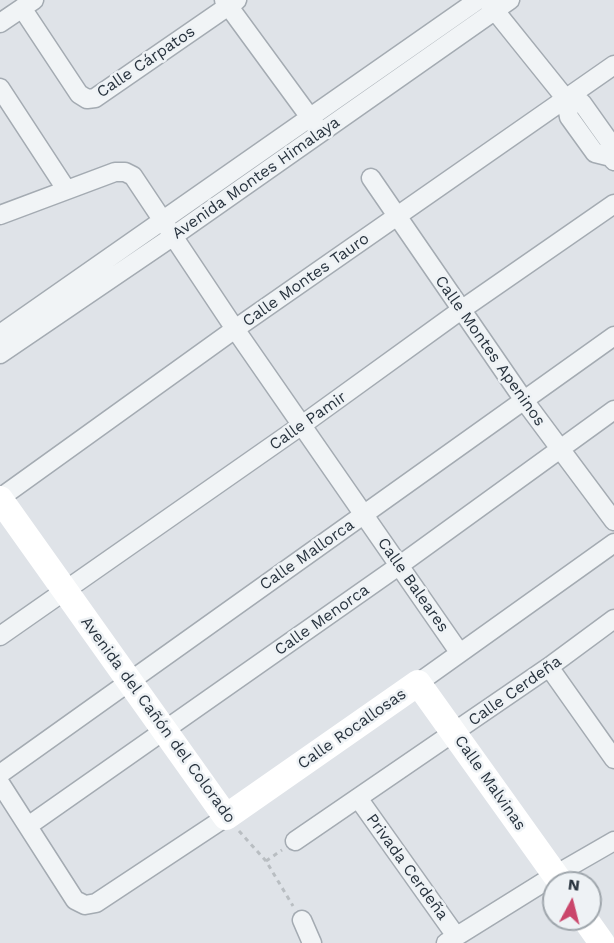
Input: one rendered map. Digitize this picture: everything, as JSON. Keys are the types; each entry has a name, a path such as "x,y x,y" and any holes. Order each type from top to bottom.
{"main road":[{"name":"Avenida del Cañón del Colorado","path":"0,499 226,816"},
{"name":"Calle Malvinas","path":"418,683 552,871"},
{"name":"Calle Rocallosas","path":"226,816 418,683"}],"street":[{"name":"Avenida Montes Himalaya","path":"0,354 167,230 309,117 478,0"},
{"name":"Avenida Montes Himalaya","path":"0,334 321,133 490,6 510,0"},
{"path":"229,2 321,133"},
{"name":"Calle Cárpatos","path":"28,4 79,94 87,99 95,98 229,2"},
{"path":"0,23 28,4"},
{"path":"490,6 566,99 569,117 595,153 612,159"},
{"name":"Calle Montes Tauro","path":"0,499 235,329 614,65"},
{"path":"0,87 66,189 0,215"},
{"name":"Calle Baleares","path":"66,189 115,172 125,172 133,176 167,230 459,652"},
{"name":"Calle Montes Apeninos","path":"371,178 523,399 614,521"},
{"name":"Calle Pamir","path":"0,636 614,204"},
{"name":"Calle Mallorca","path":"0,774 614,336"},
{"name":"Calle Menorca","path":"28,826 400,565 614,410"},
{"name":"Calle Rocallosas","path":"418,683 614,543"},
{"name":"Calle Cerdeña","path":"295,841 455,733 614,619"},
{"path":"549,667 614,759"},
{"path":"0,783 28,826"},
{"name":"Privada Cerdeña","path":"358,798 451,940"},
{"name":"Calle Rocallosas","path":"28,826 75,900 85,904 96,903 226,816"},
{"path":"570,871 614,841"},
{"path":"451,940 542,888"},
{"path":"302,920 312,943"}],"path":[{"name":"Avenida del Cañón del Colorado","path":"226,816 266,861 302,920"}]}
